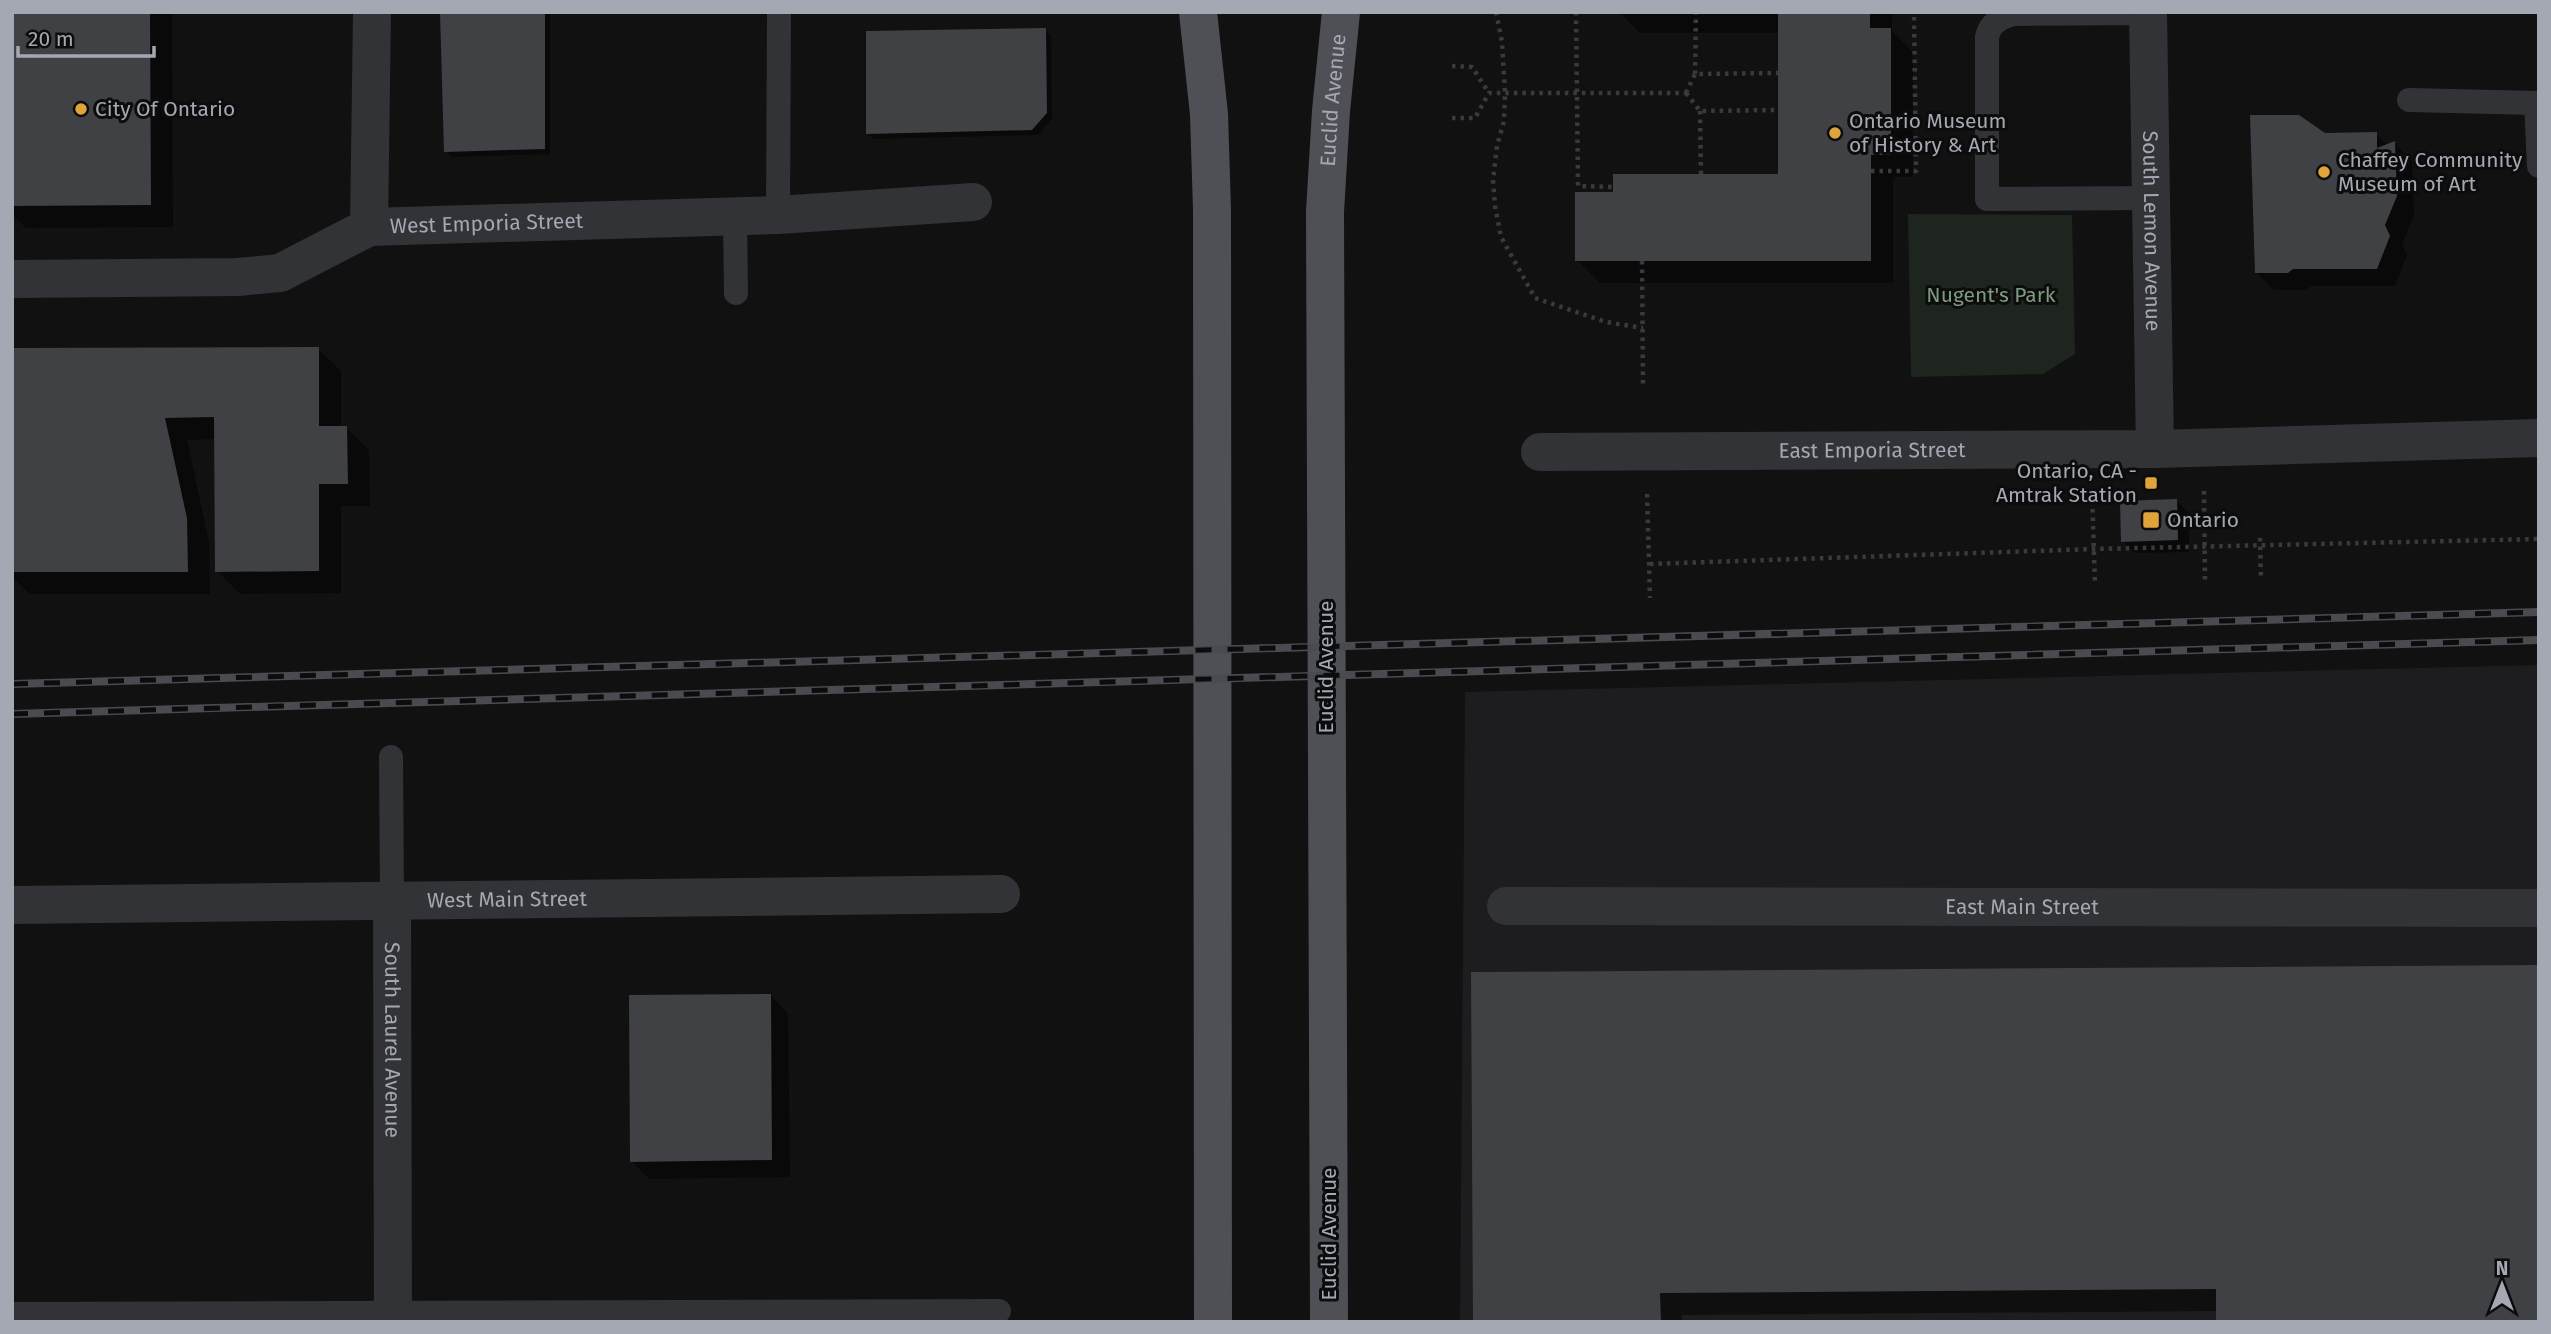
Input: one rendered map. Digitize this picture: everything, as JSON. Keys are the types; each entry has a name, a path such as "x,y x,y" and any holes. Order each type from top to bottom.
{"main road":[{"path":"1198,12 1209,114 1212,210 1213,1322"},
{"name":"Euclid Avenue","path":"1329,1322 1325,212 1341,12"}],"street":[{"path":"369,227 372,12"},
{"name":"South Lemon Avenue","path":"2148,13 2155,449"},
{"name":"West Emporia Street","path":"12,279 239,277 279,273 369,227 778,215 973,202"},
{"name":"East Emporia Street","path":"1540,452 2155,449 2539,438"},
{"name":"West Main Street","path":"12,905 1001,894"},
{"name":"South Laurel Avenue","path":"392,900 393,1317"},
{"name":"East Main Street","path":"1506,906 2539,908"}],"lane":[{"path":"778,215 779,12"},
{"path":"2148,13 2013,14 2001,17 1989,29 1987,199 2151,198"},
{"path":"2409,100 2536,103 2539,166"},
{"path":"735,216 736,293"},
{"name":"South Laurel Avenue","path":"391,757 392,900"},
{"path":"12,1314 393,1317 999,1311"}],"path":[{"path":"1496,12 1502,42 1505,93 1504,121 1497,146 1493,180 1501,237 1535,298 1606,322 1643,328"},
{"path":"1576,12 1578,186 1613,187"},
{"path":"1686,93 1695,74 1696,12"},
{"path":"1871,171 1916,171 1914,12"},
{"path":"1452,66 1472,67 1489,93"},
{"path":"1695,74 1778,74"},
{"path":"1489,93 1686,93"},
{"path":"1452,118 1475,118 1489,93"},
{"path":"1686,93 1700,111 1701,174"},
{"path":"1700,111 1778,110"},
{"path":"1642,261 1643,384"},
{"path":"2203,447 2205,582"},
{"path":"2091,449 2095,585"},
{"path":"1646,451 1650,598"},
{"path":"2260,538 2261,580"},
{"path":"1650,564 2094,549 2539,539"}],"shaded area":[{"path":"2539,665 2539,1322 1460,1322 1465,692"}],"green space":[{"name":"Nugent's Park","path":"1908,214 2072,215 2075,354 2043,374 1911,377"}],"building":[{"name":"City Of Ontario","path":"12,12 150,12 151,205 12,206"},
{"path":"440,12 545,12 545,149 444,152"},
{"name":"Ontario Museum of History & Art","path":"1778,12 1870,12 1870,28 1891,28 1891,155 1871,155 1871,261 1575,261 1575,192 1613,192 1613,174 1778,174"},
{"path":"1046,28 1047,113 1032,130 866,134 866,31"},
{"name":"Chaffey Community Museum of Art","path":"2250,115 2299,115 2325,133 2377,132 2377,148 2395,141 2397,196 2385,225 2390,236 2377,269 2293,269 2288,273 2255,273"},
{"path":"319,347 319,426 347,426 348,484 319,484 319,571 215,572 214,417 165,418 187,518 188,572 12,572 12,348"},
{"path":"2177,499 2178,540 2121,542 2120,501"},
{"path":"2539,965 2539,1322 2216,1322 2216,1289 1660,1293 1661,1322 1473,1322 1471,972"},
{"path":"771,994 772,1160 630,1162 629,995"}],"railway":[{"path":"12,684 2539,612"},
{"path":"12,714 2539,640"}],"place":[{"name":"City Of Ontario","path":"81,109"},
{"name":"Ontario Museum of History & Art","path":"1835,133"},
{"name":"Chaffey Community Museum of Art","path":"2324,172"},
{"name":"Ontario, CA - Amtrak Station","path":"2151,483"},
{"name":"Ontario","path":"2151,520"}]}
